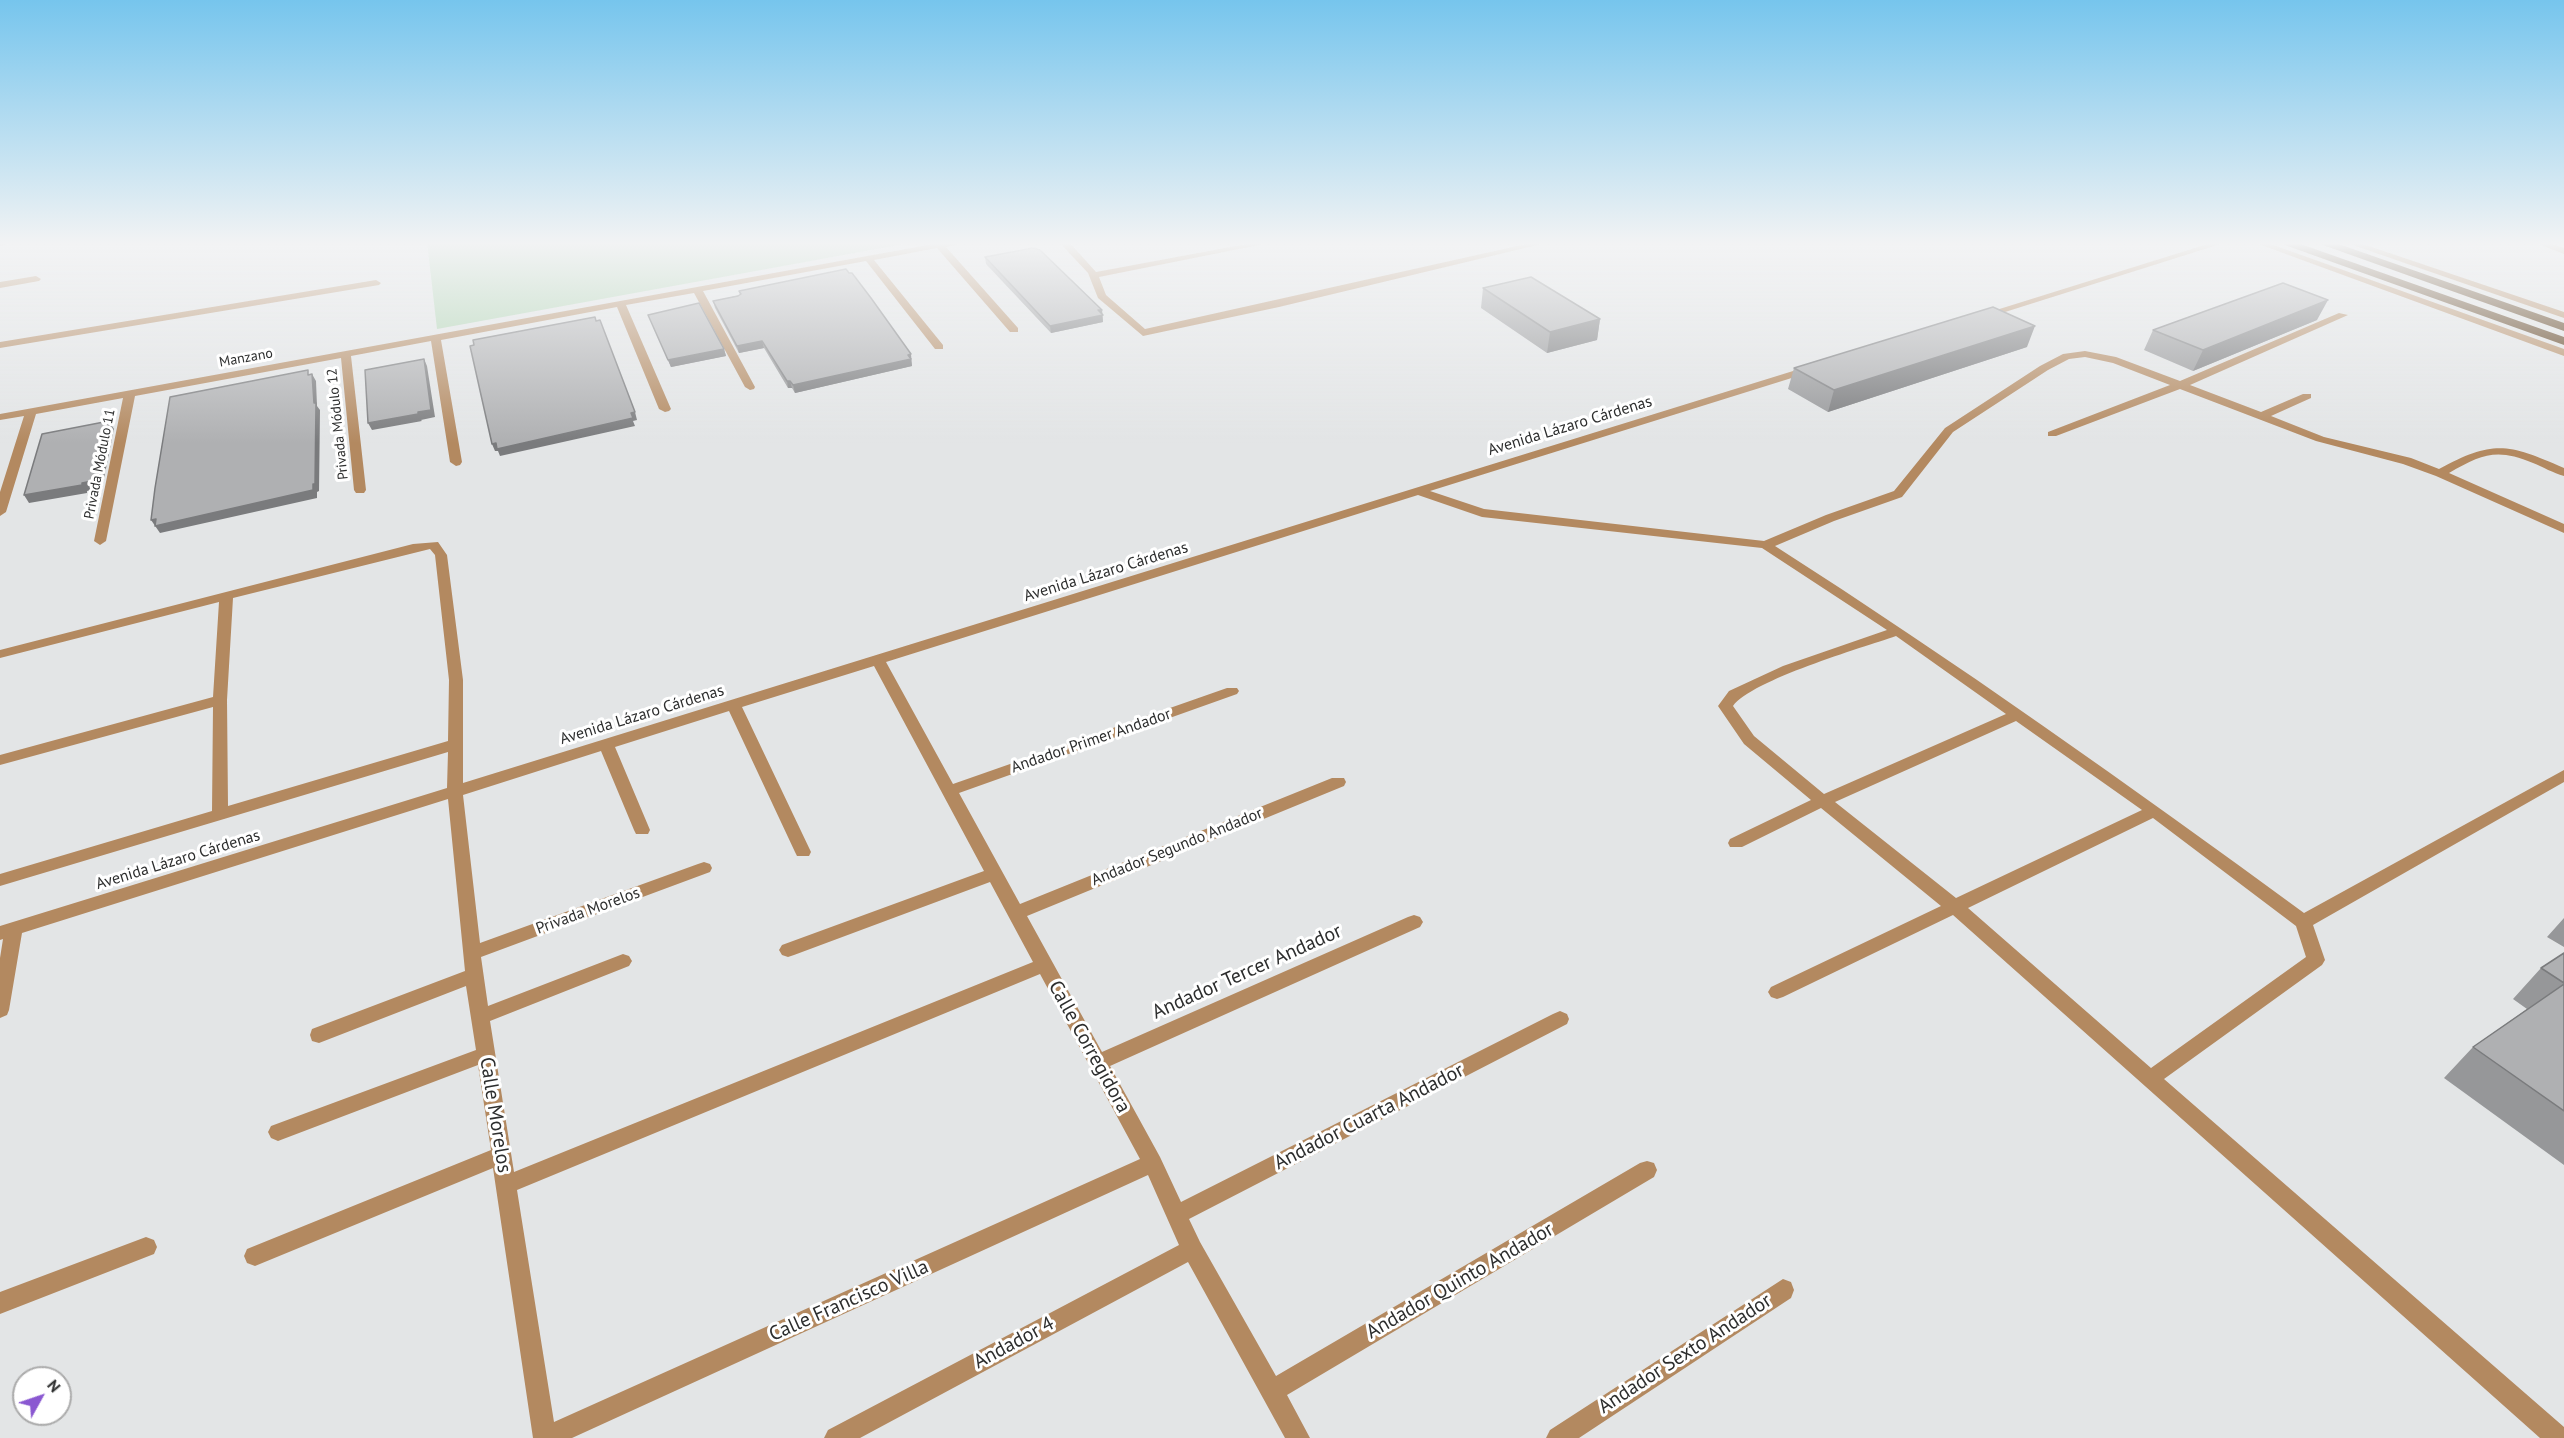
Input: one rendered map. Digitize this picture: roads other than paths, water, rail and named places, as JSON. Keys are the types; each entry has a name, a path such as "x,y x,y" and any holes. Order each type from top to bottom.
{"highway":[{"path":"2474,309 2564,341"},
{"path":"2513,309 2564,327"}],"street":[{"path":"0,345 218,309"},
{"name":"Manzano","path":"0,417 587,309"},
{"path":"623,309 665,410"},
{"path":"708,309 750,387"},
{"path":"909,309 939,347"},
{"path":"996,309 1014,330"},
{"path":"1116,309 1143,333 1255,309"},
{"path":"1973,319 2005,309"},
{"path":"2443,309 2564,353"},
{"path":"2547,309 2564,315"},
{"path":"2052,434 2180,385 2343,315"},
{"path":"435,337 456,462"},
{"name":"Privada Módulo 12","path":"346,354 360,490"},
{"path":"1765,545 1830,518 1898,494 1949,430 2044,368 2067,356 2085,354 2116,360 2320,439 2407,461 2440,473 2564,529"},
{"name":"Avenida Lázaro Cárdenas","path":"7,931 1825,365"},
{"name":"Privada Módulo 11","path":"100,541 130,392"},
{"path":"2262,416 2307,396"},
{"path":"0,512 31,411"},
{"path":"2440,473 2467,458 2499,449 2533,459 2564,472"},
{"path":"1416,491 1482,513 1765,545 1898,631 2154,811 2303,922 2316,960 2150,1079"},
{"name":"Calle Morelos","path":"226,596 433,545 441,555 456,680 455,791 474,975 545,1438"},
{"path":"0,654 226,596 220,700 220,814"},
{"path":"1898,631 1788,669 1734,694 1725,706 1749,740 1955,907 2558,1438"},
{"name":"Calle Corregidora","path":"877,659 1153,1164 1192,1249 1298,1438"},
{"name":"Andador Primer Andador","path":"949,790 1232,691"},
{"path":"0,760 220,700"},
{"path":"733,704 803,852"},
{"path":"1736,843 1822,801 2016,715"},
{"path":"0,880 456,744"},
{"path":"606,744 642,830"},
{"path":"2303,922 2564,775"},
{"name":"Andador Segundo Andador","path":"1016,912 1338,782"},
{"path":"1777,993 2154,811"},
{"name":"Privada Morelos","path":"472,953 704,868"},
{"path":"789,950 994,874"},
{"name":"Andador Tercer Andador","path":"1098,1063 1414,922"},
{"path":"0,1010 7,931"},
{"path":"480,1017 624,961"},
{"path":"506,1185 1044,965"},
{"path":"319,1035 474,975"},
{"name":"Andador Cuarta Andador","path":"1177,1215 1560,1019"},
{"path":"278,1132 486,1054"},
{"path":"255,1256 501,1155"},
{"name":"Calle Francisco Villa","path":"545,1438 1153,1164"},
{"name":"Andador Quinto Andador","path":"1272,1391 1647,1170"},
{"path":"0,1303 146,1247"},
{"name":"Andador 4","path":"836,1438 1192,1249"},
{"name":"Andador Sexto Andador","path":"1558,1438 1783,1290"}]}
